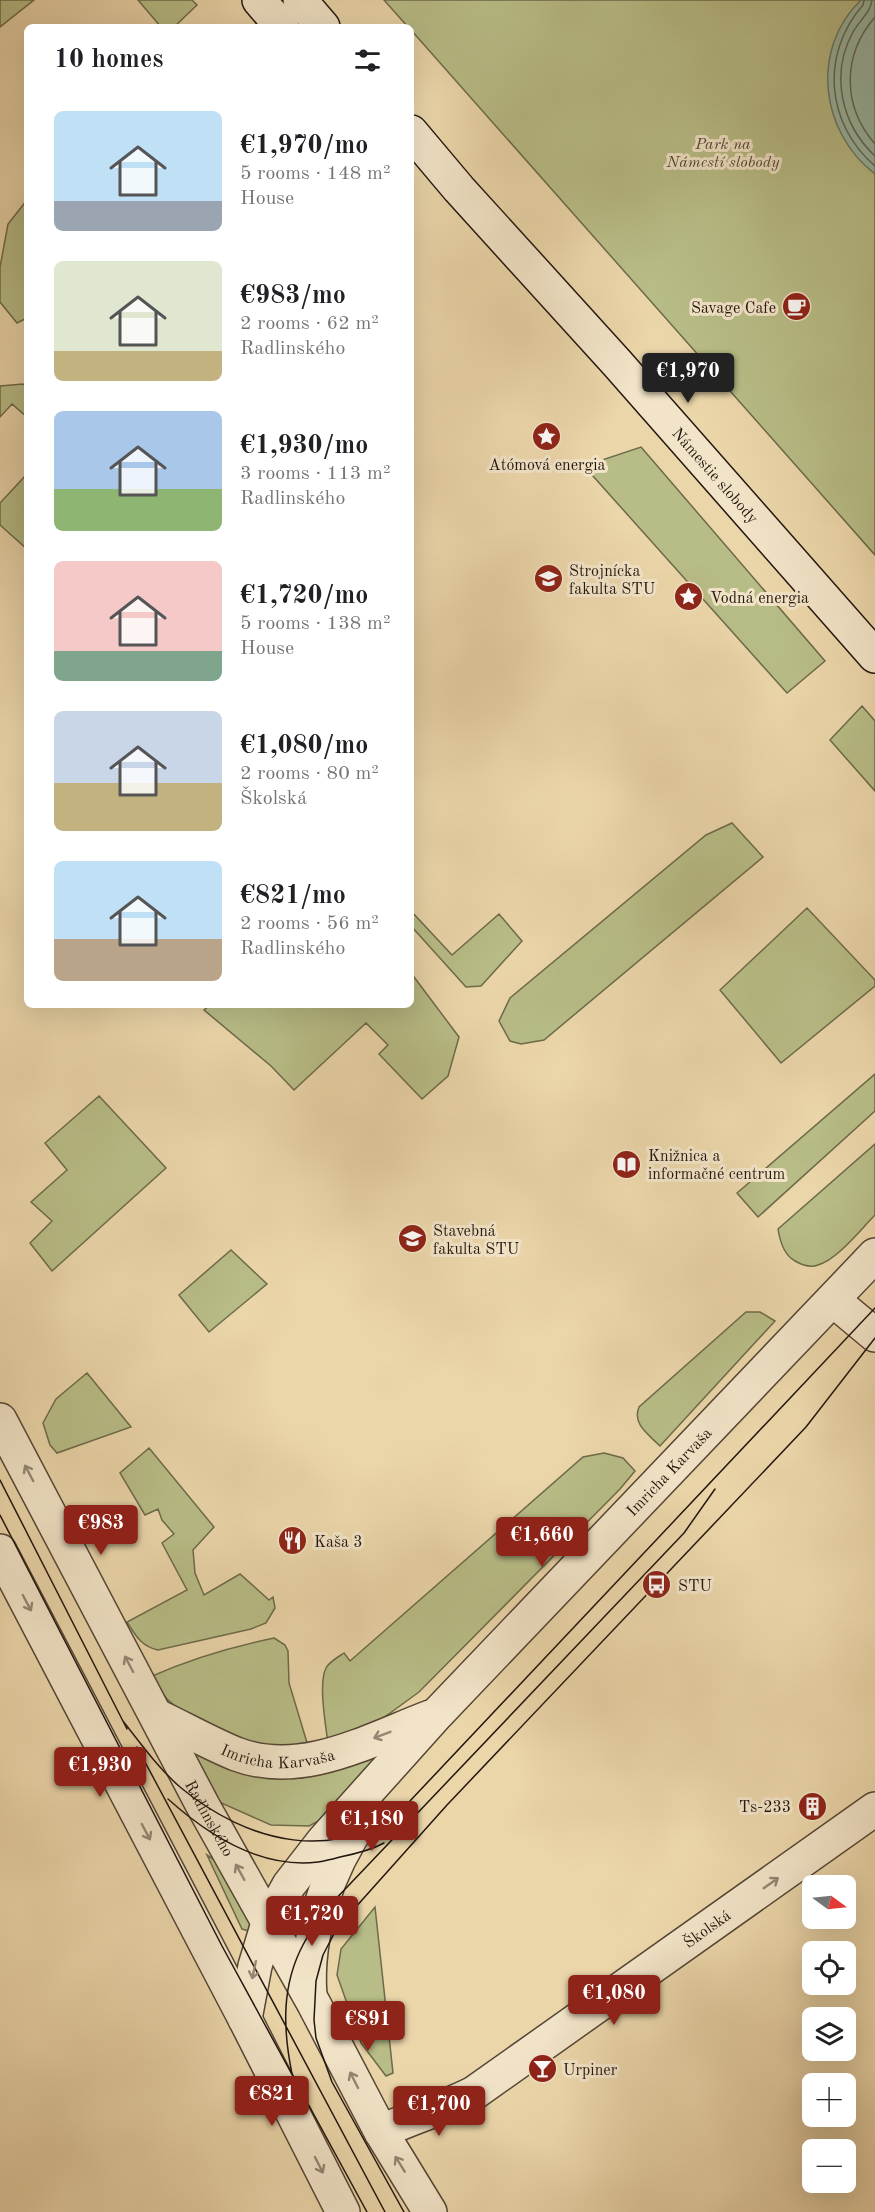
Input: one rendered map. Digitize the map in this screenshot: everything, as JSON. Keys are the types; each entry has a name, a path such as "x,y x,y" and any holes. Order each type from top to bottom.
{"street":[{"path":"258,0 279,24"},
{"path":"300,0 320,24"},
{"name":"Námestie slobody","path":"414,136 875,656"},
{"name":"Námestie slobody","path":"414,149 459,189"},
{"name":"Imricha Karvaša","path":"245,2019 255,1966 268,1923 290,1885 324,1840 437,1714 875,1255"},
{"path":"833,1300 875,1335"},
{"name":"Radlinského","path":"0,1420 202,1804 310,1997 381,2132 430,2212"},
{"path":"0,1551 245,2019 343,2212"},
{"name":"Imricha Karvaša","path":"157,1716 236,1754 259,1760 302,1762 322,1758 437,1714"},
{"name":"Imricha Karvaša","path":"310,1997 308,1975 311,1948 320,1907 340,1857 359,1825 437,1714"},
{"name":"Školská","path":"381,2132 446,2108 474,2093 875,1809"}],"green space":[{"path":"0,0 34,0 0,27"},
{"path":"138,0 192,0 197,5 177,24 158,24"},
{"name":"Park na Námestí slobody","path":"384,0 875,0 875,555 414,33 414,24 405,24"},
{"path":"24,204 24,320 17,323 0,302 0,267 8,224"},
{"path":"24,385 24,414 12,404 0,417 0,386"},
{"path":"641,447 825,661 787,693 584,466"},
{"path":"24,477 24,546 0,525 0,503"},
{"path":"862,706 875,721 875,791 830,740"},
{"path":"732,823 763,857 544,1040 521,1044 510,1041 499,1021 510,998 706,835"},
{"path":"807,908 875,980 875,986 781,1063 720,990"},
{"path":"414,914 452,955 499,914 522,941 481,986 466,987 414,929"},
{"path":"414,977 459,1037 448,1076 422,1099 379,1054 388,1045 366,1023 294,1090 271,1066 204,1010 206,1008 414,1008"},
{"path":"875,1074 875,1111 758,1217 737,1193"},
{"path":"99,1096 166,1168 52,1271 30,1243 52,1221 31,1202 67,1170 45,1143"},
{"path":"875,1144 875,1215 841,1251 825,1262 809,1266 791,1258 783,1248 778,1229"},
{"path":"231,1250 267,1284 209,1332 179,1295"},
{"path":"746,1312 760,1312 775,1321 660,1446 639,1424 637,1413 639,1407"},
{"path":"87,1373 131,1427 57,1453 50,1445 43,1423 56,1399"},
{"path":"149,1448 214,1527 193,1550 195,1573 204,1595 240,1574 269,1600 273,1597 275,1608 266,1623 251,1629 158,1650 143,1643 133,1632 127,1622 187,1590 162,1543 174,1534 162,1520 158,1509 145,1515 120,1473"},
{"path":"604,1453 623,1458 635,1471 620,1489 419,1692 368,1729 328,1744 323,1684 329,1664 344,1653 350,1661 583,1457"},
{"path":"274,1638 285,1645 288,1651 289,1683 308,1746 266,1752 180,1710 167,1699 150,1677 211,1654"},
{"path":"183,1745 211,1760 241,1771 288,1778 325,1774 384,1753 328,1816 309,1826 271,1825 210,1798"},
{"path":"207,1855 221,1864 254,1923 249,1931 242,1929"},
{"path":"375,1907 393,2073 386,2076 361,2043 337,1975 341,1949"}],"water":[{"path":"861,0 875,0 875,174 842,136 833,113 828,90 829,66 834,42 845,20"}],"tram line":[{"path":"123,1721 172,1780 206,1806 234,1822 263,1833 293,1840 323,1841 353,1835 382,1822 409,1802 875,1308"},
{"path":"404,2212 332,2082 316,2038 314,2020 316,1981 323,1955 337,1928 447,1805 806,1427 875,1338"},
{"path":"0,1480 127,1729"},
{"path":"292,2074 286,2024 291,1975 307,1938 330,1905 684,1533 715,1489"},
{"path":"0,1515 222,1946 367,2212"},
{"path":"137,1747 385,2212"},
{"path":"168,1799 218,1837 256,1855 276,1860 297,1863 321,1862 363,1852 384,1843"}],"place":[{"name":"Savage Cafe","path":"797,307"},
{"name":"Atómová energia","path":"547,436"},
{"name":"Strojnícka fakulta STU","path":"548,579"},
{"name":"Vodná energia","path":"689,597"},
{"name":"Knižnica a informačné centrum","path":"627,1164"},
{"name":"Stavebná fakulta STU","path":"412,1239"},
{"name":"Kaša 3","path":"293,1541"},
{"name":"STU","path":"657,1585"},
{"name":"Ts-233","path":"812,1806"},
{"name":"Urpiner","path":"542,2069"}]}
